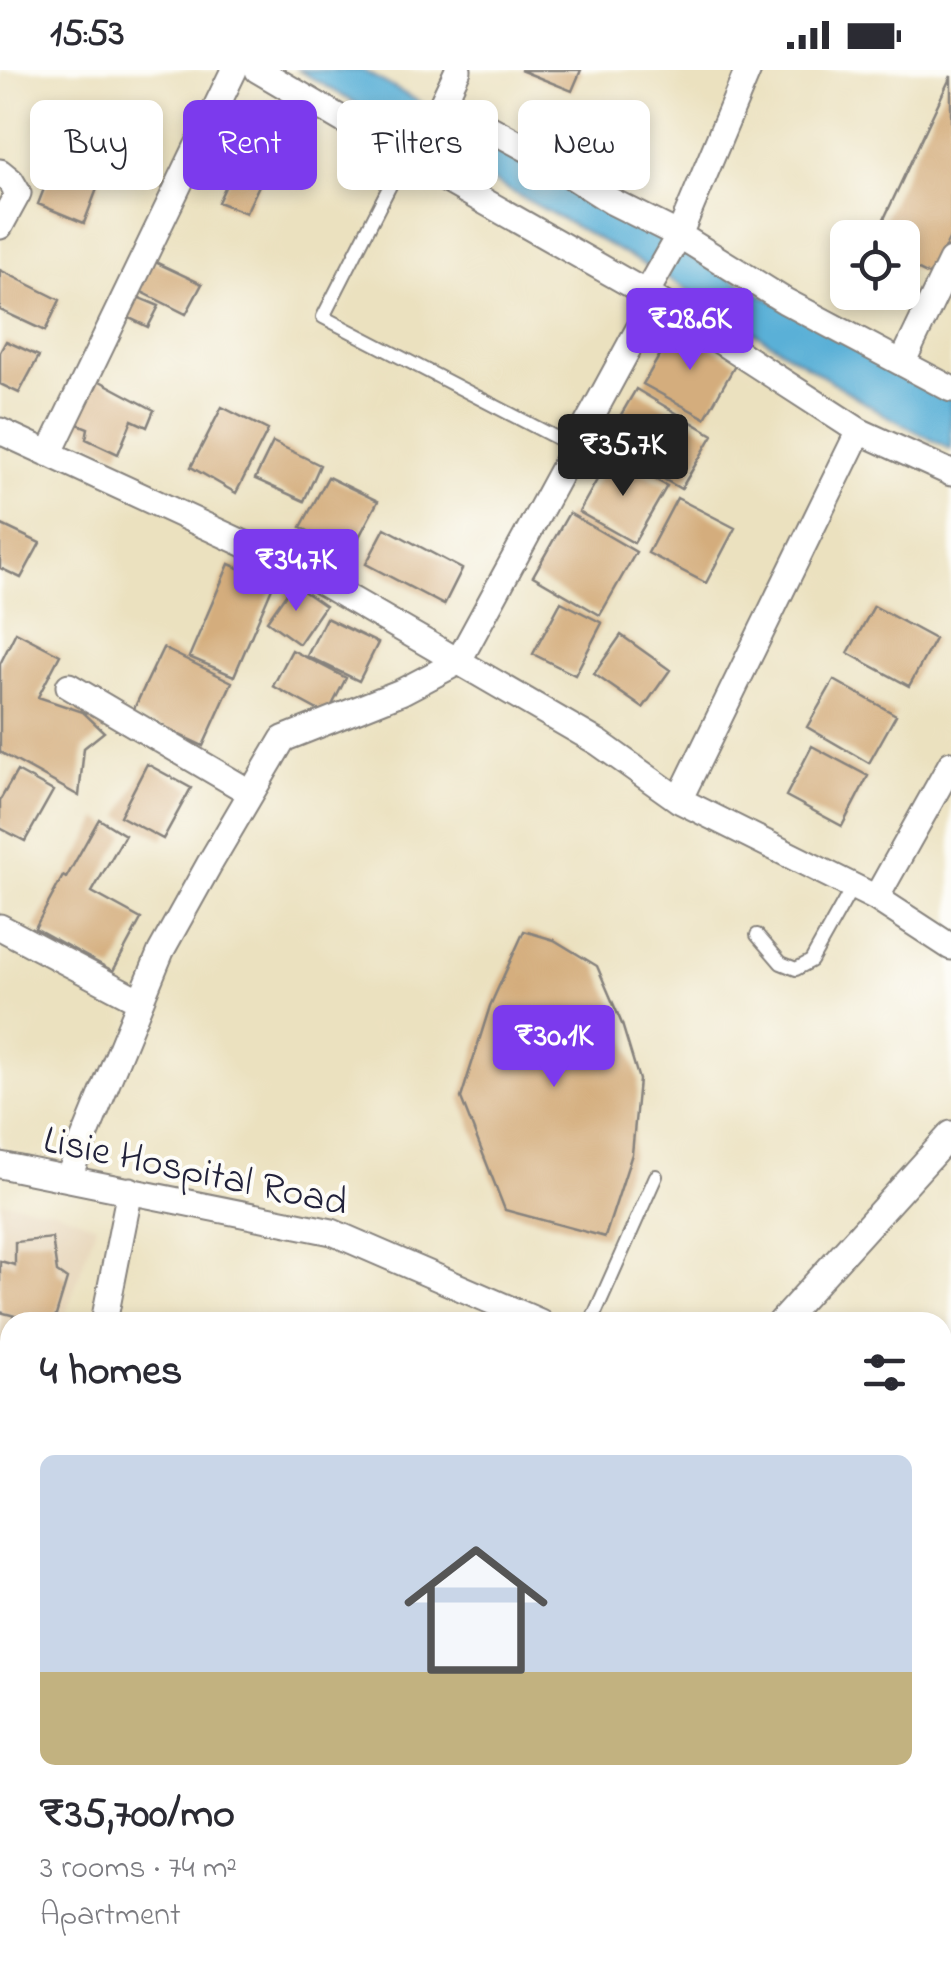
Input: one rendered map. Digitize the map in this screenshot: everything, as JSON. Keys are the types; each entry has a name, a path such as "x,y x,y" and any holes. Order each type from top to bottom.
{"street":[{"path":"49,454 234,70"},
{"path":"258,70 337,114"},
{"path":"444,100 458,70"},
{"path":"68,1178 161,951 283,739 401,692 458,662 576,448 679,235 748,70"},
{"path":"498,135 537,154 611,201 679,235 785,300 951,390"},
{"path":"0,172 18,193 0,226"},
{"path":"474,190 652,290 859,431 951,473"},
{"path":"902,363 951,261"},
{"path":"0,430 299,569 599,743 679,800 864,892 951,947"},
{"path":"679,800 859,431"},
{"path":"69,686 251,793"},
{"path":"864,892 951,764"},
{"path":"0,927 140,1000"},
{"path":"790,1312 948,1143"},
{"name":"Lisie Hospital Road","path":"0,1165 332,1232 517,1312"},
{"path":"106,1312 130,1190"}],"lane":[{"path":"395,190 324,317 576,448"},
{"path":"757,935 781,963 796,969 811,961 864,892"},
{"path":"596,1312 656,1176"}],"shaded area":[{"path":"0,1201 55,1210 96,1225 66,1312 0,1312"}],"water":[{"path":"298,70 362,70 416,100 350,100"},
{"path":"498,146 518,157 518,190 576,190 682,252 951,396 951,450 878,411 670,279 498,184"}],"building":[{"path":"520,70 581,70 572,91"},
{"path":"951,76 951,235 931,276 920,271 920,220 883,220"},
{"path":"43,190 97,190 84,223 38,204"},
{"path":"224,190 257,190 246,213 218,202"},
{"path":"151,260 202,284 186,314 138,290"},
{"path":"0,270 60,300 45,331 0,310"},
{"path":"135,296 159,306 148,327 125,316"},
{"path":"676,327 737,362 705,418 643,384"},
{"path":"6,341 39,356 19,393 0,384 0,352"},
{"path":"96,379 154,410 147,427 132,420 118,454 86,439 88,428 75,423"},
{"path":"636,389 713,435 681,489 604,444"},
{"path":"222,407 268,430 236,493 191,467"},
{"path":"273,442 320,465 304,501 255,479"},
{"path":"611,455 667,486 634,543 579,512"},
{"path":"328,477 378,501 350,554 301,527"},
{"path":"677,498 735,528 706,583 648,553"},
{"path":"569,513 636,552 600,615 533,576"},
{"path":"0,524 40,543 21,578 0,568"},
{"path":"385,528 462,569 444,605 366,564"},
{"path":"229,564 274,583 234,676 189,657"},
{"path":"293,584 325,606 299,644 267,621"},
{"path":"561,602 602,623 575,675 533,654"},
{"path":"874,606 935,639 909,686 848,653"},
{"path":"326,618 378,643 359,681 307,656"},
{"path":"16,632 60,655 38,697 83,712 104,732 84,748 79,796 0,752 0,664"},
{"path":"621,635 670,670 643,708 594,674"},
{"path":"163,648 232,682 203,746 132,713"},
{"path":"292,650 346,678 327,715 273,686"},
{"path":"834,680 896,715 869,763 807,727"},
{"path":"812,746 868,776 842,826 786,796"},
{"path":"147,764 191,788 163,839 120,816"},
{"path":"17,771 53,791 25,841 0,828 0,800"},
{"path":"99,819 125,835 92,892 141,919 113,971 35,928"},
{"path":"524,931 554,940 597,966 622,1024 639,1080 632,1154 605,1237 505,1210 461,1098 490,1006"},
{"path":"52,1238 57,1272 67,1279 57,1312 0,1312 0,1261 15,1265 15,1242"}]}
